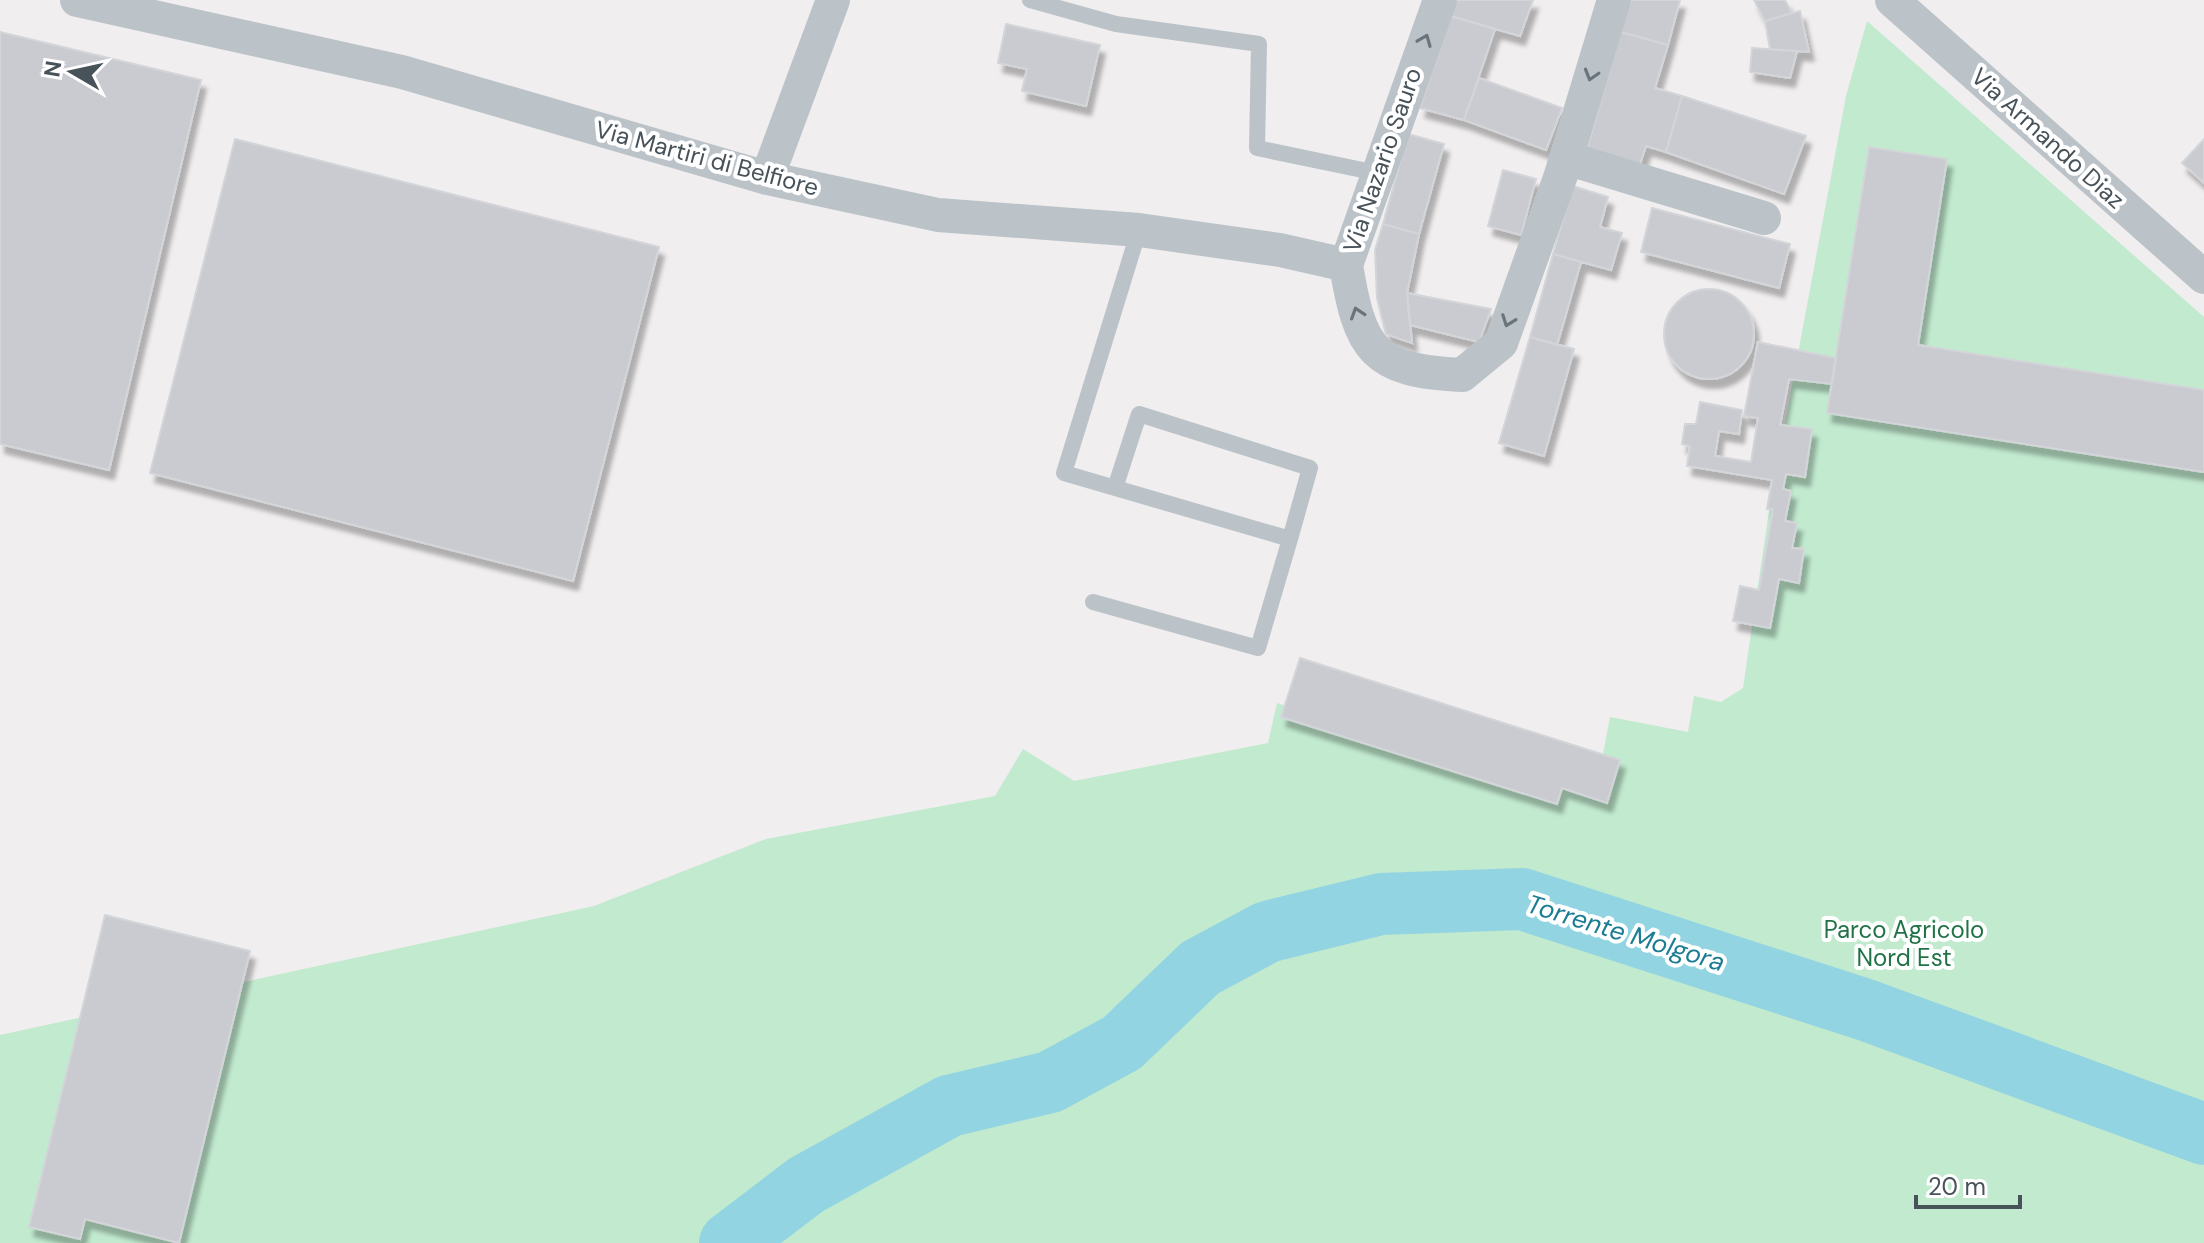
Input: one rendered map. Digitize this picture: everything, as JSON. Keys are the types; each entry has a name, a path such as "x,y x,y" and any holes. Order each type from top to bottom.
{"street":[{"name":"Via Martiri di Belfiore","path":"77,0 402,72 767,178 938,215 1139,230 1280,250 1346,265"},
{"path":"767,178 833,0"},
{"name":"Via Nazario Sauro","path":"1440,0 1346,265 1354,310 1369,347 1401,365 1433,373 1462,375 1501,343 1566,158"},
{"path":"1614,0 1566,158 1764,218"},
{"name":"Via Armando Diaz","path":"1892,0 2204,277"}],"lane":[{"path":"1030,0 1116,24 1259,44 1257,148 1377,173"},
{"path":"1139,230 1064,473 1290,539"},
{"path":"1093,602 1258,648 1310,468 1139,414 1115,488"}],"green space":[{"name":"Parco Agricolo Nord Est","path":"1867,21 2204,317 2204,1243 0,1243 0,1035 594,906 766,839 995,796 1023,749 1074,781 1268,743 1277,703 1545,791 1605,755 1610,717 1688,732 1694,696 1721,702 1743,688 1770,504 1846,96"}],"building":[{"path":"1457,0 1533,0 1520,36 1451,16"},
{"path":"1631,0 1680,0 1668,45 1621,32"},
{"path":"1754,0 1785,0 1792,13 1765,21"},
{"path":"1800,11 1809,52 1770,49 1765,21"},
{"path":"1451,16 1495,29 1464,120 1420,108"},
{"path":"1006,24 1100,45 1086,106 1022,91 1027,69 998,63"},
{"path":"0,32 201,80 109,470 0,444"},
{"path":"1621,32 1668,45 1655,88 1682,96 1666,152 1646,146 1640,164 1587,149"},
{"path":"1752,48 1797,51 1790,78 1750,72"},
{"path":"1479,78 1562,108 1546,150 1464,120"},
{"path":"1682,96 1806,136 1784,194 1666,152"},
{"path":"1408,134 1444,144 1419,234 1383,224"},
{"path":"235,139 659,247 573,581 150,473"},
{"path":"2204,139 2204,183 2182,163"},
{"path":"1869,147 1947,159 1918,345 2204,390 2204,472 1827,413"},
{"path":"1503,170 1536,179 1521,235 1488,226"},
{"path":"1573,186 1608,197 1600,227 1622,233 1611,270 1553,254"},
{"path":"1652,208 1790,244 1779,288 1641,252"},
{"path":"1383,224 1419,234 1407,293 1412,343 1386,334 1377,298 1375,250"},
{"path":"1553,254 1581,262 1557,345 1530,337"},
{"path":"1709,289 1726,292 1741,302 1751,317 1754,334 1751,351 1741,366 1726,376 1709,379 1692,376 1677,366 1667,351 1664,334 1667,317 1677,302 1692,292"},
{"path":"1407,293 1491,309 1479,342 1410,325"},
{"path":"1530,337 1574,349 1544,456 1499,443"},
{"path":"1758,342 1836,358 1832,384 1789,379 1780,425 1812,429 1805,477 1786,474 1783,489 1791,491 1785,521 1797,523 1792,548 1804,549 1799,583 1779,579 1770,628 1733,621 1740,586 1759,590 1773,509 1767,509 1772,480 1687,466 1690,446 1682,444 1685,424 1696,424 1700,402 1742,410 1739,434 1719,431 1715,456 1751,462 1758,418 1744,416"},
{"path":"1300,658 1620,760 1607,803 1562,788 1557,804 1281,717"},
{"path":"105,915 250,951 179,1243 85,1219 80,1239 29,1227"}],"waterway":[{"name":"Torrente Molgora","path":"730,1243 806,1185 949,1106 1050,1082 1122,1043 1200,968 1267,932 1381,904 1522,899 1866,1010 2204,1134"}]}
